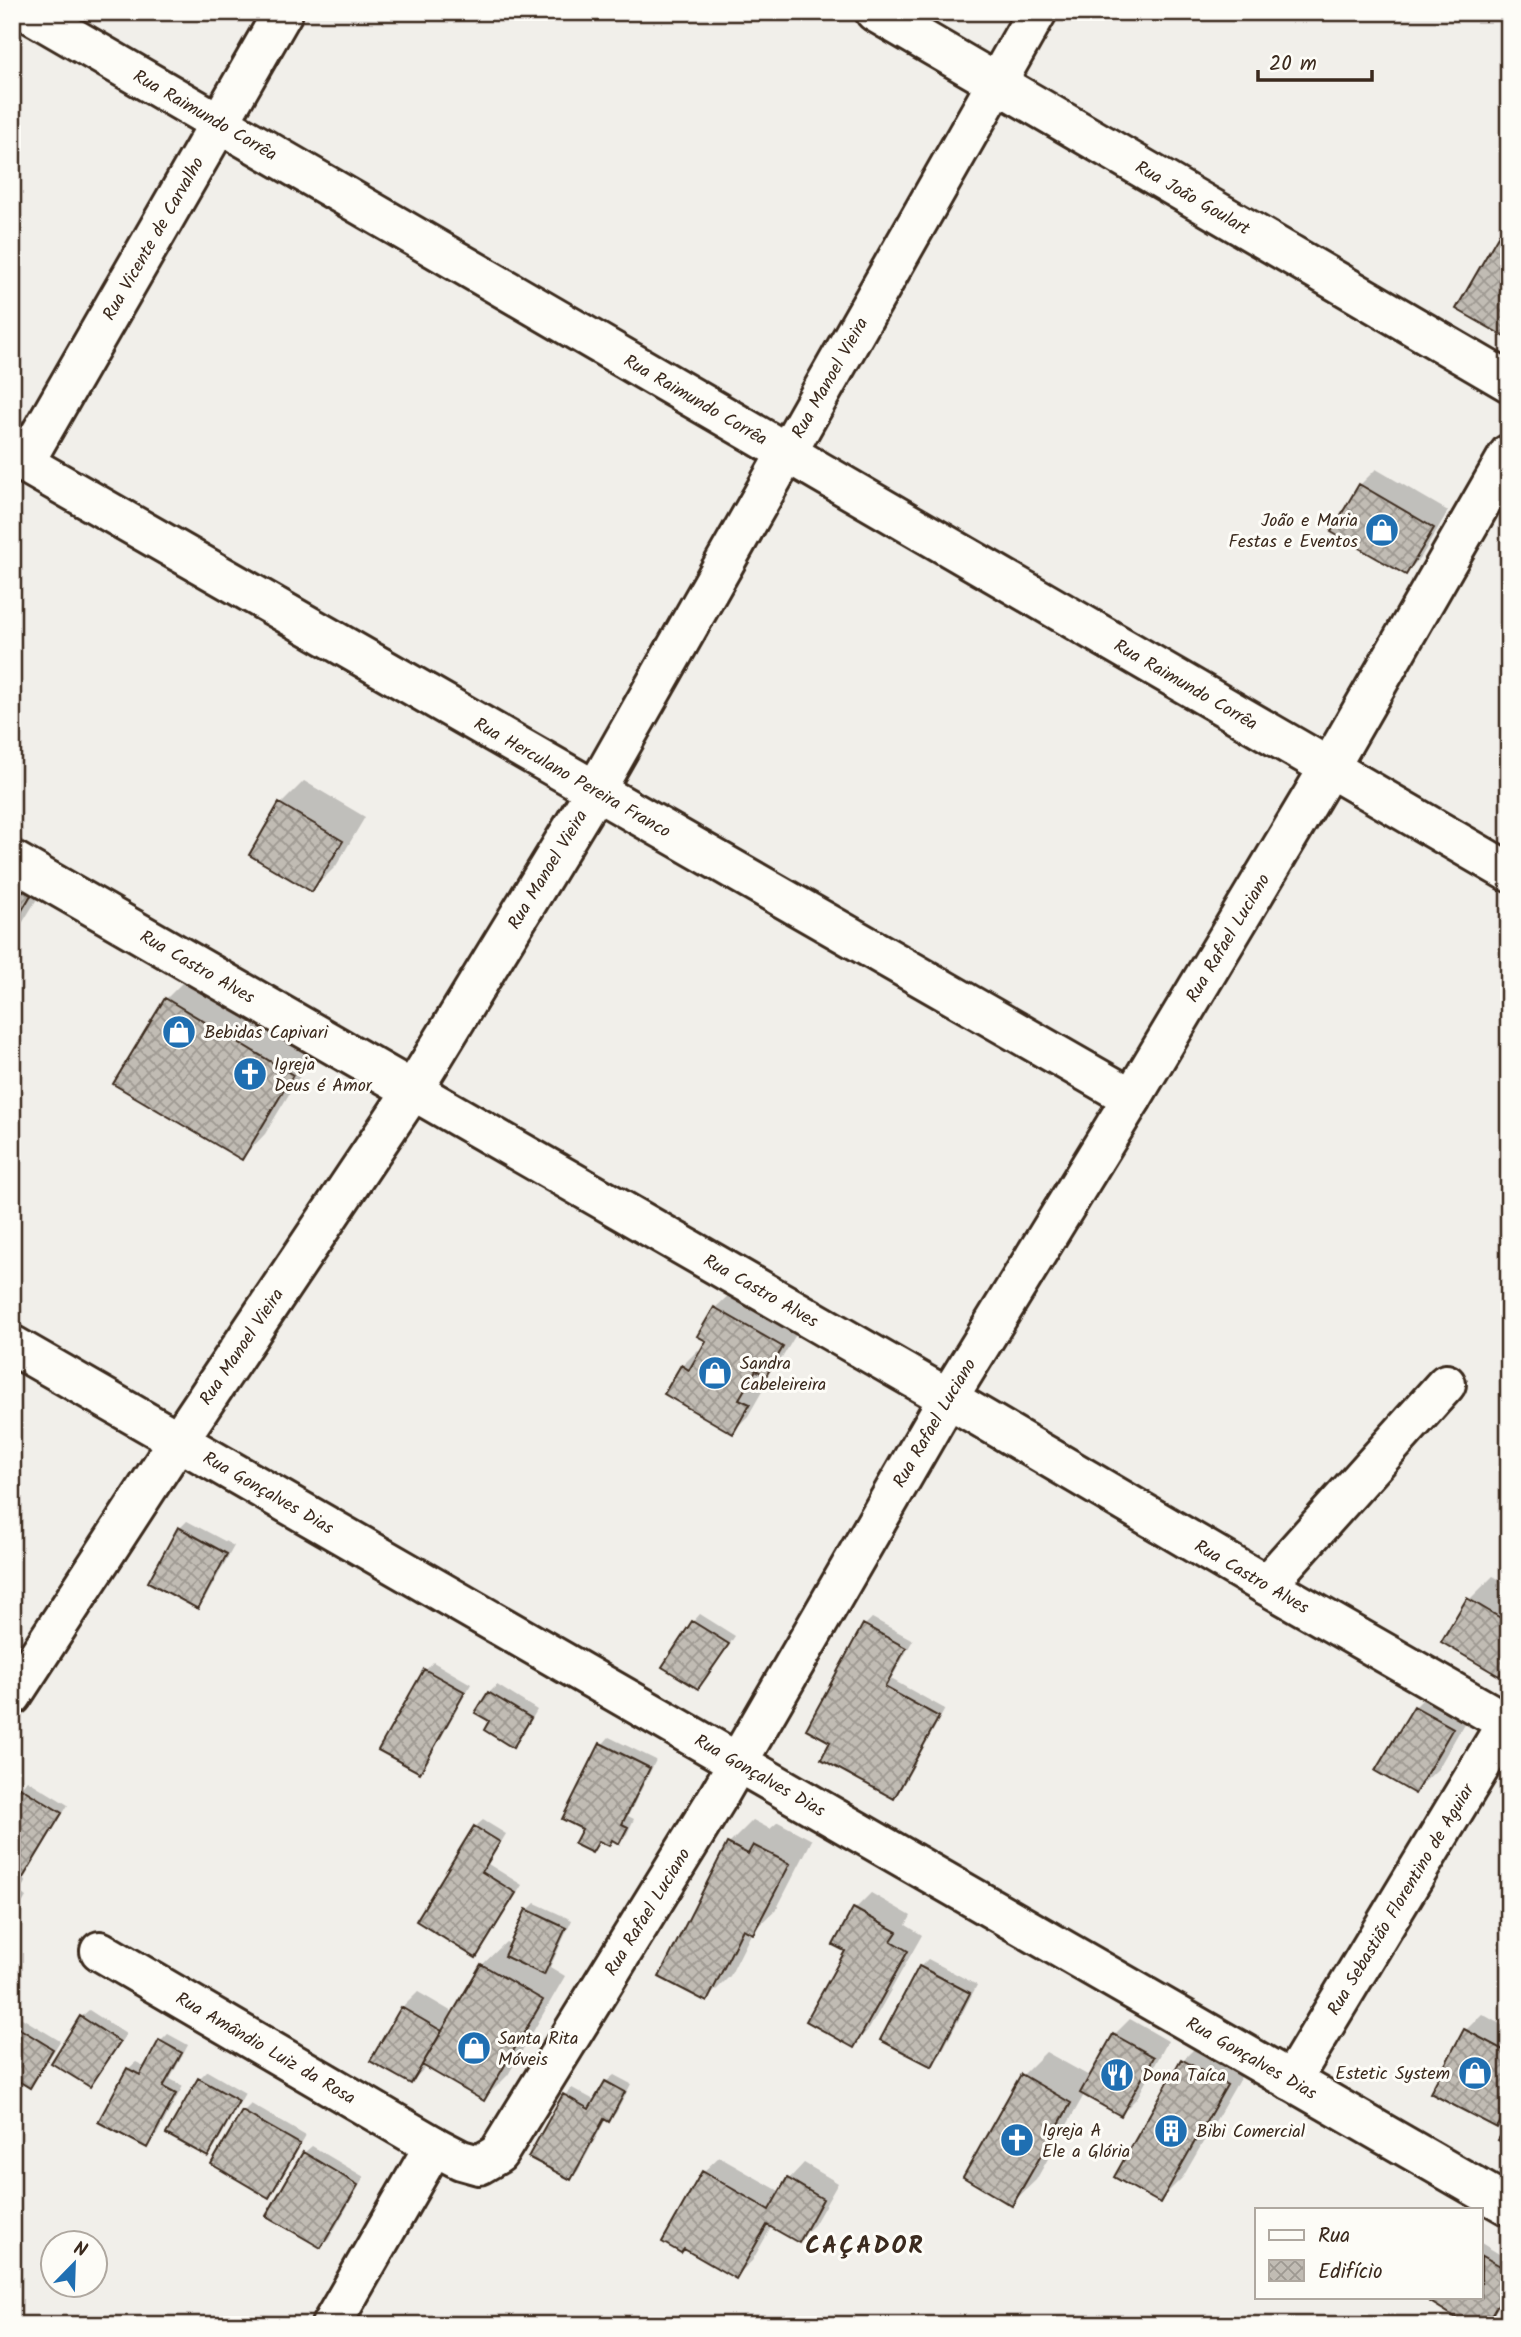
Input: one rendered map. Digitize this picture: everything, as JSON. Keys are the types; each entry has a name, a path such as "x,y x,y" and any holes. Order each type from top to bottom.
{"street":[{"name":"Rua Raimundo Corrêa","path":"27,12 1509,872"},
{"name":"Rua Vicente de Carvalho","path":"18,460 283,12"},
{"name":"Rua João Goulart","path":"875,12 1509,382"},
{"name":"Rua Manoel Vieira","path":"12,1696 178,1441 413,1090 595,791 1037,12"},
{"name":"Rua Rafael Luciano","path":"434,2146 461,2160 479,2165 498,2154 716,1800 948,1398 1132,1098 1329,768 1509,454"},
{"name":"Rua Herculano Pereira Franco","path":"18,460 1132,1098"},
{"name":"Rua Castro Alves","path":"12,860 948,1398 1266,1585 1508,1722"},
{"name":"Rua Gonçalves Dias","path":"12,1345 1509,2206"},
{"path":"1266,1585 1446,1384"},
{"name":"Rua Sebastião Florentino de Aguiar","path":"1291,2081 1508,1722"},
{"name":"Rua Amândio Luiz da Rosa","path":"100,1951 434,2146"},
{"path":"331,2325 434,2146"}],"building":[{"path":"1499,234 1509,239 1509,339 1456,309"},
{"name":"João e Maria Festas e Eventos","path":"1359,484 1434,528 1406,575 1331,532"},
{"path":"279,803 343,841 312,892 249,855"},
{"path":"12,884 31,895 12,927"},
{"path":"165,998 293,1075 242,1160 113,1084"},
{"name":"Sandra Cabeleireira","path":"714,1307 783,1347 766,1376 756,1370 739,1399 750,1404 733,1434 664,1394 681,1365 689,1370 706,1341 697,1336"},
{"path":"178,1527 227,1554 198,1609 148,1582"},
{"path":"1467,1598 1509,1623 1509,1659 1499,1676 1441,1642"},
{"path":"692,1621 729,1644 698,1689 662,1667"},
{"path":"863,1624 906,1648 885,1687 939,1717 894,1799 821,1759 830,1742 806,1729"},
{"path":"424,1669 465,1692 420,1773 378,1750"},
{"path":"488,1692 531,1718 513,1748 484,1730 489,1721 475,1713"},
{"path":"1414,1706 1453,1728 1415,1794 1375,1771"},
{"path":"600,1743 650,1768 622,1824 628,1827 619,1844 612,1840 609,1846 599,1841 592,1853 574,1844 582,1829 562,1819"},
{"path":"18,1786 62,1813 12,1896 12,1796"},
{"path":"474,1826 500,1842 482,1872 516,1893 476,1958 416,1921"},
{"path":"727,1843 748,1854 753,1845 790,1864 753,1934 743,1929 707,2002 659,1977"},
{"path":"853,1908 897,1932 891,1941 908,1951 854,2048 806,2021 845,1951 833,1945"},
{"path":"526,1909 566,1928 544,1975 504,1956"},
{"name":"Santa Rita Móveis","path":"481,1964 543,2000 484,2101 422,2065"},
{"path":"919,1966 970,1993 932,2067 880,2040"},
{"path":"401,2007 442,2031 411,2084 370,2061"},
{"path":"80,2016 120,2042 90,2087 51,2063"},
{"path":"12,2024 53,2049 30,2088 12,2077"},
{"name":"Estetic System","path":"1464,2029 1509,2053 1509,2106 1497,2128 1430,2093"},
{"name":"Dona Taíca","path":"1113,2034 1154,2057 1121,2116 1080,2093"},
{"path":"159,2040 182,2053 163,2087 176,2094 147,2148 98,2122 127,2068 140,2075"},
{"name":"Bibi Comercial","path":"1181,2059 1227,2085 1160,2203 1114,2177"},
{"name":"Igreja A Ele a Glória","path":"1021,2074 1071,2103 1012,2206 963,2177"},
{"path":"198,2078 239,2101 208,2157 166,2134"},
{"path":"605,2081 625,2092 609,2122 604,2119 571,2180 528,2157 563,2094 589,2109"},
{"path":"242,2111 300,2144 269,2198 211,2164"},
{"path":"1509,2121 1509,2146 1498,2140"},
{"path":"303,2152 358,2185 321,2248 266,2216"},
{"path":"702,2171 769,2210 787,2178 823,2199 799,2243 767,2225 736,2279 684,2249 681,2253 662,2242"},
{"path":"1482,2256 1509,2271 1509,2285 1486,2325 1468,2325 1427,2300 1482,2298"},
{"path":"1509,2307 1509,2325 1498,2325"}],"place":[{"name":"João e Maria Festas e Eventos","path":"1382,530"},
{"name":"Bebidas Capivari","path":"179,1032"},
{"name":"Igreja Deus é Amor","path":"250,1074"},
{"name":"Sandra Cabeleireira","path":"715,1373"},
{"name":"Santa Rita Móveis","path":"474,2048"},
{"name":"Estetic System","path":"1475,2073"},
{"name":"Dona Taíca","path":"1117,2075"},
{"name":"Bibi Comercial","path":"1171,2131"},
{"name":"Igreja A Ele a Glória","path":"1017,2140"}],"district":[{"name":"CAÇADOR","path":"865,2245"}]}
